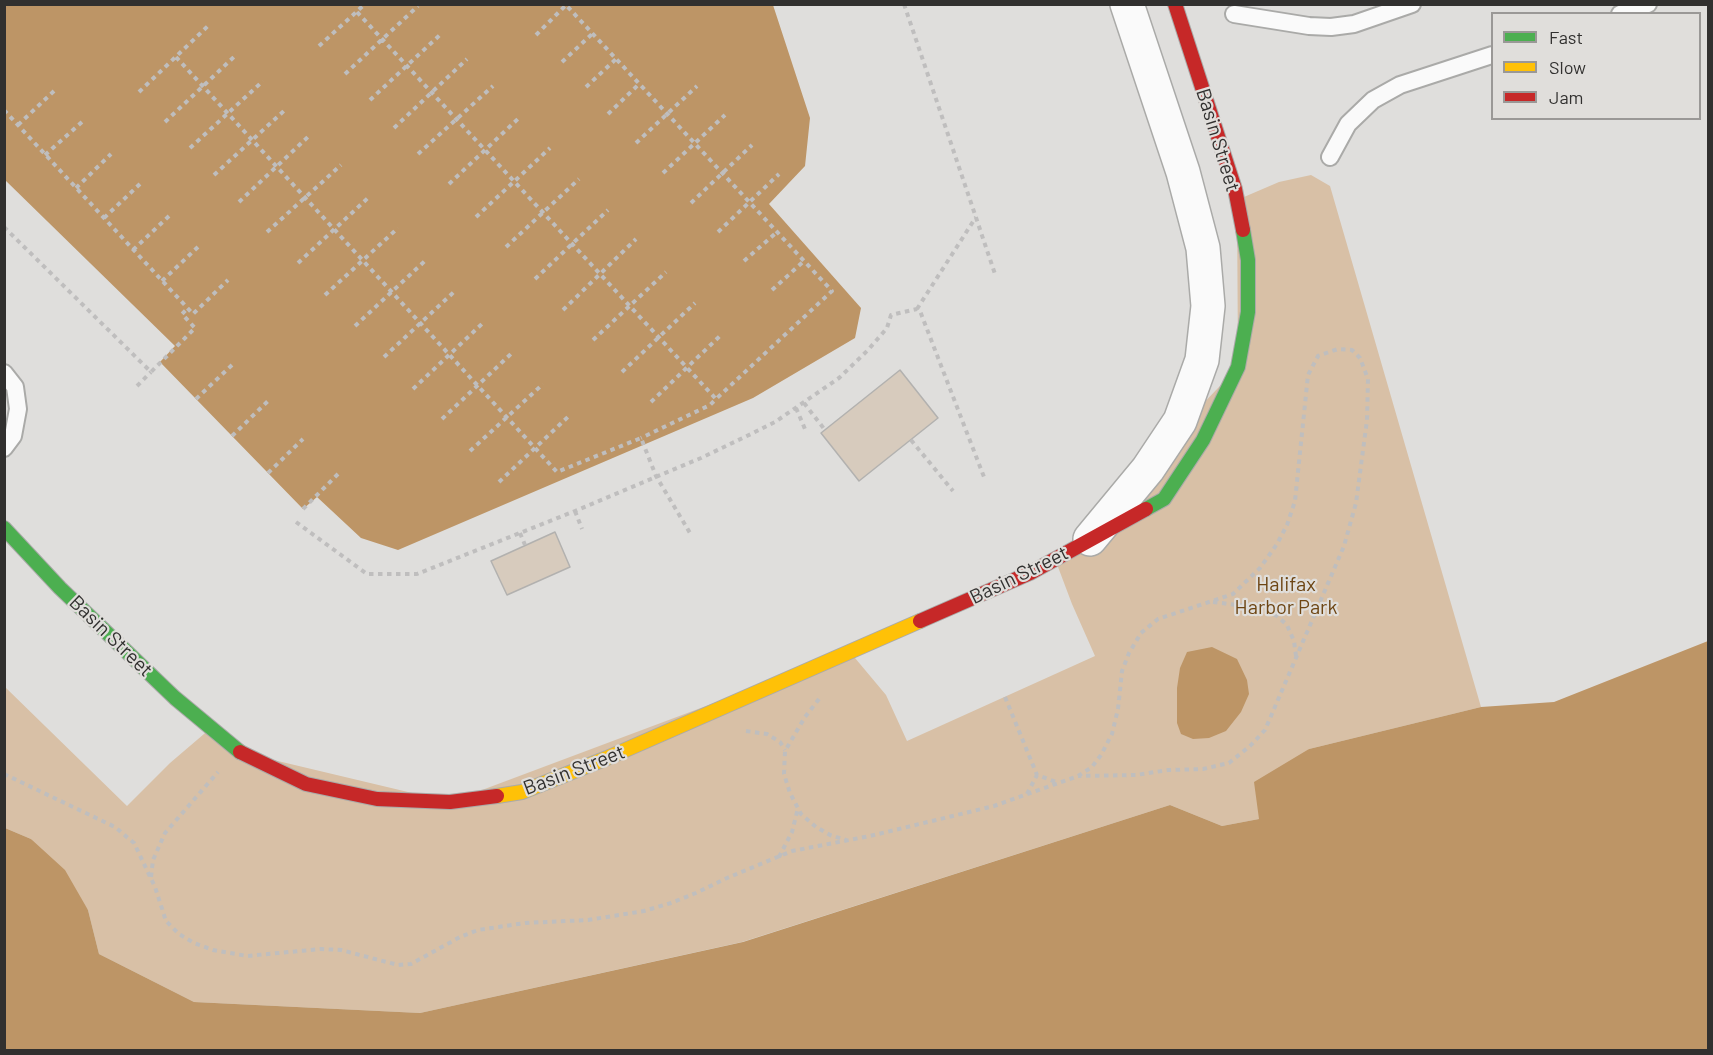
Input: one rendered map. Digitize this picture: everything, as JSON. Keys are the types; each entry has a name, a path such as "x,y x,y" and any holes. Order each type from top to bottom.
{"street":[{"name":"Basin Street","path":"1090,539 1148,470 1180,421 1202,360 1208,306 1203,248 1183,172 1127,4"},
{"name":"Basin Street","path":"4,528 60,588 175,698 240,752 306,784 377,799 450,802 522,792 607,758 1030,573 1164,499 1203,440 1238,367 1248,312 1248,260 1235,189 1175,4"},
{"path":"1190,201 1235,189"}],"lane":[{"path":"1234,14 1309,26 1331,27 1354,24 1412,4"},
{"path":"1626,12 1648,4"},
{"path":"1330,157 1348,124 1373,100 1400,85 1491,55"},
{"path":"4,373 15,387 18,409 13,436 4,448"}],"path":[{"path":"319,46 365,4"},
{"path":"904,4 995,274"},
{"path":"176,57 557,472 641,438 710,405 832,291 566,5 536,34"},
{"path":"345,74 418,6"},
{"path":"357,12 716,399"},
{"path":"139,92 209,25"},
{"path":"370,100 442,33"},
{"path":"562,62 592,34"},
{"path":"165,122 236,55"},
{"path":"394,128 467,59"},
{"path":"586,87 616,59"},
{"path":"190,148 263,81"},
{"path":"608,114 639,84"},
{"path":"418,154 493,86"},
{"path":"636,143 697,86"},
{"path":"18,125 54,91"},
{"path":"214,175 286,109"},
{"path":"4,110 193,315 228,280"},
{"path":"663,173 724,115"},
{"path":"449,184 521,116"},
{"path":"45,155 82,122"},
{"path":"239,202 311,134"},
{"path":"691,203 752,145"},
{"path":"476,217 549,148"},
{"path":"76,188 111,154"},
{"path":"267,232 341,165"},
{"path":"718,232 779,174"},
{"path":"506,247 579,179"},
{"path":"104,218 141,183"},
{"path":"298,263 369,197"},
{"path":"535,279 608,210"},
{"path":"133,250 169,216"},
{"path":"296,522 367,574 417,574 575,511 730,445 775,422 839,378 887,328 891,315 916,309 976,217"},
{"path":"4,227 151,372"},
{"path":"326,295 398,228"},
{"path":"744,261 777,232"},
{"path":"563,310 636,239"},
{"path":"162,281 199,246"},
{"path":"355,326 427,259"},
{"path":"772,290 804,261"},
{"path":"593,340 666,272"},
{"path":"384,357 456,290"},
{"path":"622,372 695,303"},
{"path":"137,386 195,327 183,314 188,308"},
{"path":"916,309 920,311 984,477"},
{"path":"413,389 485,321"},
{"path":"651,402 722,334"},
{"path":"4,774 115,827 134,843 151,878 166,921 179,934 194,943 213,950 247,956 321,949 341,950 398,965 411,964 450,942 478,930 588,920 644,911 696,893 792,851 847,841 994,806 1078,777 1203,769 1229,763 1265,730 1344,546 1356,503 1367,420 1368,379 1360,358 1352,350 1338,349 1318,356 1308,375 1295,501 1278,544 1260,568 1233,594 1158,620 1141,633 1129,652 1122,671 1118,709 1112,734 1092,767 1078,777"},
{"path":"442,419 513,352"},
{"path":"196,399 232,365"},
{"path":"470,451 543,384"},
{"path":"232,436 268,401"},
{"path":"804,403 825,430"},
{"path":"796,408 805,429"},
{"path":"499,482 571,414"},
{"path":"268,472 303,438"},
{"path":"641,438 656,476 690,533"},
{"path":"911,440 953,491"},
{"path":"303,509 339,473"},
{"path":"575,511 582,529"},
{"path":"519,534 525,545"},
{"path":"1211,602 1262,608 1277,616 1287,625 1294,641 1296,657"},
{"path":"821,696 800,724 785,751 784,774 790,793 801,814 816,827 847,841"},
{"path":"1005,697 1037,775 1028,794"},
{"path":"737,729 767,734 780,742 785,751"},
{"path":"151,878 153,860 165,833 218,771"},
{"path":"1037,775 1059,783"},
{"path":"779,857 792,832 798,808"}],"green space":[{"name":"Halifax Harbor Park","path":"1311,175 1330,186 1481,707 1309,749 1259,819 1222,826 1170,805 742,942 420,1013 194,1002 99,954 88,910 31,839 5,828 4,686 127,806 170,763 211,728 240,752 450,802 850,652 886,695 907,741 1095,656 1055,559 1238,367 1237,200 1279,182"}],"shaded area":[{"path":"4,5 773,5 810,118 805,166 769,204 861,308 855,338 753,398 398,550 361,538 317,497 303,509 160,362 175,346 5,180"},
{"path":"1708,641 1708,1050 5,1050 5,828 31,839 65,870 88,910 99,954 194,1002 420,1013 743,942 1170,805 1222,826 1259,819 1254,782 1309,749 1481,707 1554,702"},
{"path":"1212,647 1237,659 1247,680 1249,694 1241,712 1226,731 1209,738 1193,739 1181,734 1177,723 1177,688 1180,668 1187,652"}],"building":[{"path":"900,370 938,418 859,481 821,433"},
{"path":"555,532 570,567 507,595 491,561"}],"traffic: fast":[{"path":"1146,509 1164,499 1203,440 1238,367 1248,312 1248,260 1243,230"},
{"path":"4,528 60,588 175,698 240,752"}],"traffic: slow":[{"path":"497,796 522,792 607,758 920,621"}],"traffic: jam":[{"path":"1175,4 1235,189 1243,230"},
{"path":"920,621 1030,573 1146,509"},
{"path":"240,752 306,784 377,799 450,802 497,796"}]}
